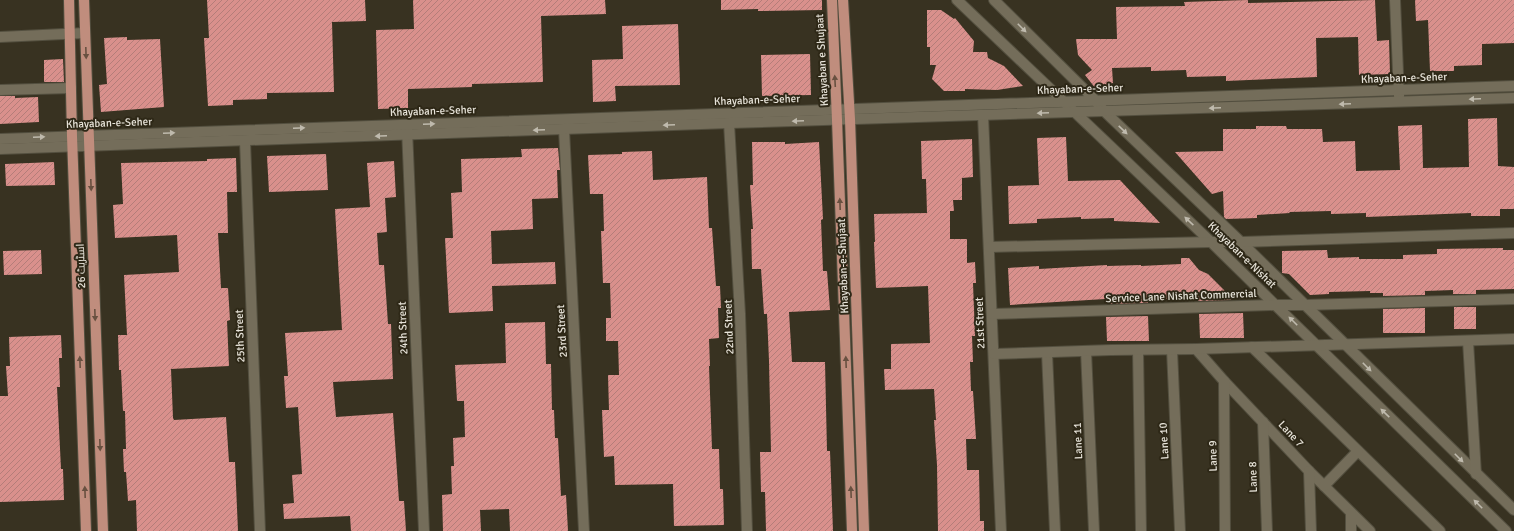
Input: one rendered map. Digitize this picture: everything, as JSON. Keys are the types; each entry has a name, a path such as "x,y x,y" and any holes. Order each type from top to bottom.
{"main road":[{"name":"اسٹریٹ 26","path":"69,0 72,136 86,531"},
{"name":"اسٹریٹ 26","path":"84,0 103,531"},
{"name":"Khayaban e Shujaat","path":"832,0 837,114"},
{"name":"Khayaban-e-Shujaat","path":"843,0 849,114 864,531"},
{"name":"Khayaban-e-Shujaat","path":"837,114 852,531"}],"street":[{"name":"Khayaban-e-Nishat","path":"957,0 1276,304 1506,531"},
{"name":"Khayaban-e-Nishat","path":"994,0 1095,100 1104,111 1514,510"},
{"path":"1396,0 1399,102"},
{"path":"0,36 85,33"},
{"name":"Khayaban-e-Seher","path":"849,114 1095,100 1514,86"},
{"path":"0,90 71,88"},
{"name":"Khayaban-e-Seher","path":"0,149 245,140 407,130 837,114 983,115 1514,98"},
{"name":"Khayaban-e-Seher","path":"0,139 89,135 564,129 729,123 837,114"},
{"name":"21st Street","path":"983,115 1001,531"},
{"name":"22nd Street","path":"729,123 740,314 747,531"},
{"name":"23rd Street","path":"564,129 584,531"},
{"name":"24th Street","path":"407,130 424,531"},
{"name":"25th Street","path":"245,140 260,531"},
{"path":"989,247 1240,242 1514,234"},
{"name":"Service Lane Nishat Commercial","path":"992,314 1276,304 1305,306 1514,299"},
{"path":"994,354 1514,340"},
{"path":"1468,341 1476,474"},
{"path":"1252,347 1440,531"},
{"name":"Lane 7","path":"1196,349 1224,381 1309,471 1370,531"},
{"path":"1138,350 1141,531"},
{"name":"Lane 10","path":"1172,350 1180,531"},
{"name":"Lane 11","path":"1086,351 1094,531"},
{"path":"1047,353 1055,531"},
{"name":"Lane 9","path":"1224,381 1225,531"},
{"name":"Lane 8","path":"1263,422 1268,531"},
{"path":"1324,486 1358,451"},
{"path":"1309,471 1311,531"},
{"path":"1351,512 1351,531"}],"building":[{"path":"207,0 365,0 366,21 332,22 334,92 267,93 267,99 233,100 233,105 208,106 204,38 209,38"},
{"path":"413,0 605,0 606,14 541,16 543,82 472,84 472,87 408,89 408,108 378,109 376,30 414,29"},
{"path":"721,0 822,0 822,10 721,10"},
{"path":"1248,0 1248,3 1375,0 1377,41 1389,40 1390,74 1359,75 1358,37 1316,38 1317,77 1226,81 1226,76 1187,77 1186,70 1151,71 1151,67 1112,68 1113,83 1107,84 1106,88 1102,91 1096,89 1085,75 1092,70 1078,55 1076,39 1117,39 1116,7 1185,6 1184,2"},
{"path":"1415,0 1514,0 1514,43 1482,44 1482,65 1454,66 1454,71 1430,71 1428,20 1416,21"},
{"path":"927,10 941,10 954,19 955,18 974,41 973,52 987,52 988,58 1004,66 1023,86 997,90 965,89 965,91 944,91 932,79 936,65 930,65 930,47 927,47"},
{"path":"678,24 680,85 615,86 616,101 593,102 592,60 623,59 622,26"},
{"path":"127,37 127,40 160,39 164,107 101,112 99,85 107,84 104,38"},
{"path":"810,54 811,95 762,96 761,55"},
{"path":"63,59 64,82 44,82 44,60"},
{"path":"0,96 15,96 15,98 38,97 39,122 0,124"},
{"path":"1497,118 1498,166 1514,167 1514,209 1500,209 1500,216 1471,216 1471,213 1366,217 1366,213 1331,214 1331,211 1289,212 1290,213 1257,215 1257,218 1226,219 1224,217 1223,191 1212,194 1175,152 1223,151 1223,129 1256,129 1256,126 1286,126 1287,129 1322,129 1323,142 1355,141 1356,171 1400,170 1398,126 1422,125 1423,168 1469,167 1468,119"},
{"path":"1066,137 1068,181 1120,180 1160,223 1114,221 1114,218 1081,219 1081,217 1037,219 1037,223 1009,224 1008,186 1039,185 1037,138"},
{"path":"972,139 973,177 962,178 962,200 953,200 954,211 950,211 950,239 967,239 967,263 975,262 976,283 973,283 975,336 972,336 973,362 970,362 971,391 973,391 976,439 966,439 967,470 979,470 980,521 984,521 984,531 938,531 934,389 885,390 884,369 891,369 891,344 930,343 928,286 876,288 874,214 927,213 926,179 922,179 921,141"},
{"path":"752,142 785,142 785,144 819,142 823,219 821,220 823,271 827,271 830,310 789,312 792,362 825,362 827,451 830,451 833,531 766,531 765,492 761,492 760,452 771,452 769,361 767,314 764,314 761,269 752,269 751,229 753,229 750,185 753,185"},
{"path":"558,148 560,170 557,170 558,198 532,199 533,229 491,231 492,264 555,262 556,284 492,286 493,311 449,313 445,238 453,238 451,193 462,192 461,159 522,157 521,149"},
{"path":"652,151 653,180 707,177 709,228 712,228 716,286 720,286 721,308 718,308 719,338 709,339 712,449 719,449 720,489 723,489 724,525 674,526 673,484 615,485 614,456 604,457 602,410 609,410 608,375 619,375 618,341 606,341 606,318 611,318 610,283 603,283 601,231 604,231 603,194 590,194 588,155"},
{"path":"326,154 328,190 269,192 267,156"},
{"path":"236,158 237,192 227,192 228,233 218,233 221,288 228,288 230,320 227,321 229,366 171,369 174,420 226,417 229,462 235,462 238,531 137,531 136,500 128,501 126,472 124,472 123,449 126,449 125,411 123,411 121,370 119,370 118,335 127,335 124,275 179,272 177,235 115,238 113,205 123,204 121,163 207,161 207,159"},
{"path":"394,161 396,197 385,198 387,232 377,233 379,265 384,265 388,324 391,324 393,379 333,382 336,417 393,413 399,501 404,501 406,531 351,531 350,516 284,519 283,504 294,503 292,475 302,474 298,407 286,408 284,376 288,376 285,333 342,330 335,209 370,207 367,163"},
{"path":"54,162 55,185 6,186 5,164"},
{"path":"1503,248 1503,250 1514,250 1514,289 1476,290 1476,294 1453,294 1453,290 1425,291 1425,295 1383,296 1383,293 1370,293 1370,291 1329,292 1329,294 1310,295 1289,274 1282,273 1282,251 1327,250 1328,258 1359,257 1359,259 1403,259 1403,255 1437,254 1437,249"},
{"path":"41,250 42,274 4,275 3,251"},
{"path":"1181,258 1189,258 1199,270 1208,274 1226,292 1231,300 1198,301 1183,300 1183,298 1148,300 1148,303 1106,304 1105,299 1010,305 1008,268 1039,266 1039,269 1107,265 1141,266 1181,264"},
{"path":"1454,307 1476,307 1476,329 1454,329"},
{"path":"1425,308 1425,333 1383,333 1383,309"},
{"path":"1243,313 1244,338 1200,338 1199,314"},
{"path":"1148,316 1149,341 1107,341 1106,317"},
{"path":"545,322 546,364 551,364 552,410 554,410 555,438 558,438 561,496 566,495 568,531 510,531 509,509 480,510 481,531 443,531 442,495 452,494 451,466 454,466 453,438 465,437 464,401 457,401 455,365 506,363 505,323"},
{"path":"61,335 62,358 59,358 60,387 57,387 64,500 0,502 0,396 8,396 6,366 10,366 9,337"}]}
